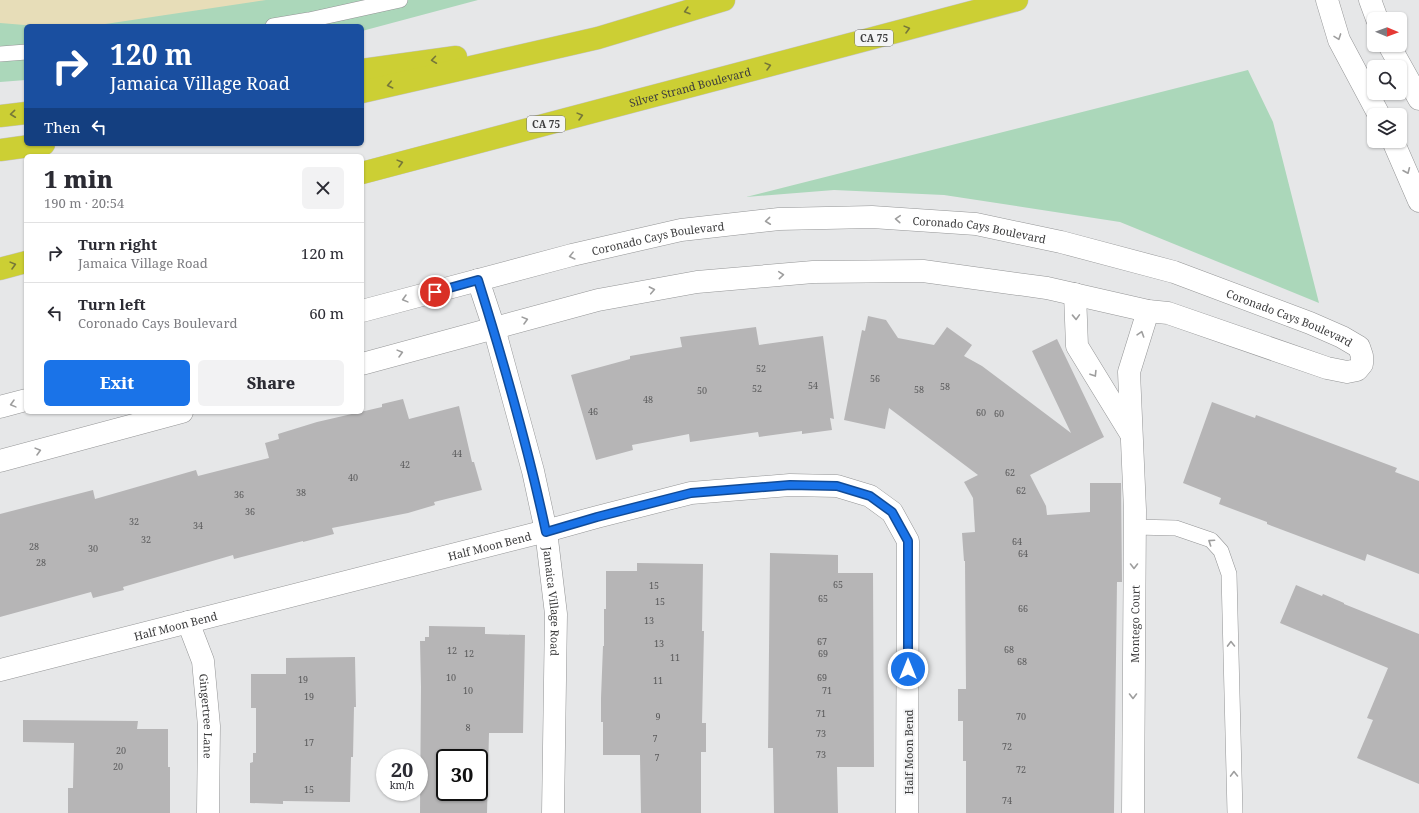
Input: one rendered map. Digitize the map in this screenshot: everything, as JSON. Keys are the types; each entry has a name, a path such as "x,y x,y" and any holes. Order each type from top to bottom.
{"highway":[{"path":"364,92 598,38 724,0"},
{"name":"Silver Strand Boulevard","path":"364,172 1017,0"},
{"path":"364,70 598,38"},
{"path":"0,116 24,113"},
{"path":"0,150 29,146"},
{"path":"0,269 24,263"}],"street":[{"path":"1327,0 1338,40 1375,108"},
{"path":"1370,0 1374,12"},
{"path":"1393,52 1419,99"},
{"path":"1396,148 1419,201"},
{"name":"Coronado Cays Boulevard","path":"364,310 572,255 681,230 779,219 872,217 976,224 1061,242 1174,272 1303,320 1342,337 1359,347 1362,356 1362,364 1357,370 1347,372 1327,368 1168,313 1148,311 1047,288 923,272 813,272 697,282 598,300 364,363"},
{"name":"Jamaica Village Road","path":"478,280 494,328 533,471 546,532 556,614 553,813"},
{"path":"1075,294 1077,346 1132,435"},
{"name":"Montego Court","path":"1132,813 1134,527 1129,372 1148,311"},
{"path":"0,407 24,401"},
{"path":"0,461 175,414"},
{"name":"Half Moon Bend","path":"0,670 546,532 597,517 691,493 790,485 837,486 870,496 892,512 908,541 907,813"},
{"name":"Gingertree Lane","path":"188,622 203,661 209,726 208,813"}],"lane":[{"path":"285,24 400,0"},
{"path":"1,54 24,52"},
{"path":"1134,527 1176,528 1211,540 1221,551 1227,567 1229,574 1235,813"}],"green space":[{"path":"0,0 478,0 364,30 364,24 24,24 24,80 0,82"},
{"path":"1248,70 1273,122 1319,303 1120,222 944,195 834,190 746,197"}],"sand":[{"path":"0,0 266,0 105,24 24,25 0,23"}],"building":[{"path":"868,316 886,320 898,338 934,345 947,327 972,345 964,356 982,366 1071,433 1032,351 1057,339 1104,437 1030,475 1046,506 1047,515 1090,512 1090,483 1121,483 1122,582 1117,582 1114,813 966,813 966,761 963,761 963,721 958,721 958,689 966,689 965,561 962,533 975,532 973,498 964,482 978,475 889,408 885,429 844,420 862,330 865,331"},
{"path":"756,327 759,345 823,336 834,419 830,418 832,430 802,434 802,431 759,437 758,432 690,442 689,434 632,445 633,450 596,460 571,375 630,359 630,356 682,347 680,337"},
{"path":"403,399 409,419 459,406 472,462 474,462 482,490 434,502 435,505 408,513 332,528 334,534 234,559 233,555 123,587 124,590 93,598 91,592 0,617 0,514 93,490 95,499 196,470 198,476 269,458 265,443 279,439 278,434 317,422 352,414 364,414 364,411 382,407 382,404"},
{"path":"1212,402 1255,418 1256,415 1397,468 1395,472 1419,481 1419,574 1367,554 1365,561 1267,524 1267,522 1219,504 1221,498 1183,483"},
{"path":"770,553 838,555 838,573 873,573 874,767 837,767 838,813 774,813 773,748 768,748"},
{"path":"637,563 703,564 702,631 704,631 702,723 706,723 706,752 701,752 701,813 641,813 640,755 603,755 601,698 604,646 604,609 606,609 606,571 637,571"},
{"path":"1296,585 1322,596 1323,594 1419,634 1419,784 1357,758 1373,720 1367,718 1388,668 1280,623"},
{"path":"429,626 485,627 485,634 525,635 523,733 489,733 488,773 488,749 436,749 436,801 487,801 487,813 420,813 420,801 428,801 428,749 421,749 420,641 425,641 425,637 429,637"},
{"path":"355,657 356,707 354,707 350,802 283,801 283,804 250,803 250,763 253,762 253,753 256,753 256,708 251,708 251,674 286,674 286,658"},
{"path":"23,720 138,721 137,729 168,729 170,813 68,813 68,788 73,788 74,743 23,742"}],"route":[{"path":"435,292 478,280 494,328 533,471 546,532 597,517 691,493 790,485 837,486 870,496 892,512 908,541 908,669"}]}
